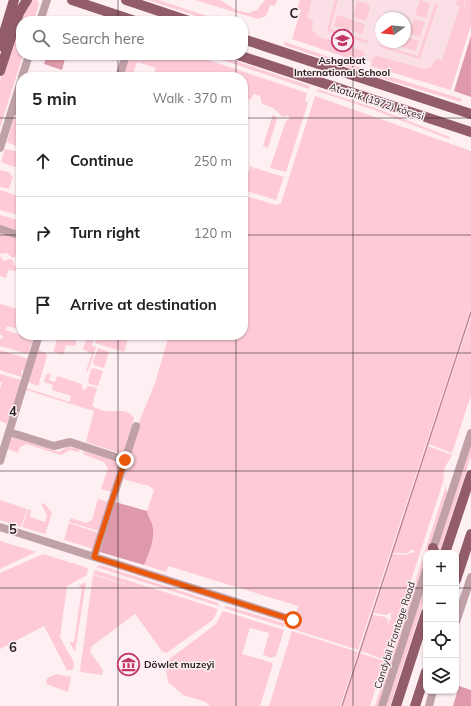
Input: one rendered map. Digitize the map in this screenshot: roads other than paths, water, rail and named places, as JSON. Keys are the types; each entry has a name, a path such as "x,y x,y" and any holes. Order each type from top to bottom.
{"main road":[{"path":"0,46 14,0"},
{"path":"18,16 27,0"},
{"path":"72,0 120,16"},
{"path":"126,0 174,16"},
{"path":"0,71 16,22"},
{"name":"Atatürk (1972) köçesi","path":"248,41 471,114"},
{"name":"Atatürk (1972) köçesi","path":"248,58 471,132"},
{"path":"446,550 471,475"},
{"path":"459,571 471,534"},
{"path":"396,706 423,622"},
{"path":"415,706 423,681"}],"street":[{"path":"42,16 47,0"},
{"path":"24,72 27,60"},
{"path":"121,72 124,60"},
{"path":"0,148 16,97"},
{"path":"12,110 16,111"},
{"path":"0,229 16,234"},
{"path":"0,461 37,340"},
{"path":"94,557 136,426"},
{"path":"9,432 54,446 70,442 125,460"},
{"path":"433,550 471,433"},
{"path":"0,527 293,620"},
{"path":"459,613 471,577"},
{"name":"Candybil Frontage Road","path":"382,706 423,579"},
{"path":"429,706 433,694"}],"waterway":[{"path":"342,706 471,312"}],"place":[{"name":"Ashgabat International School","path":"342,40"},
{"name":"Döwlet muzeýi","path":"129,664"}]}
